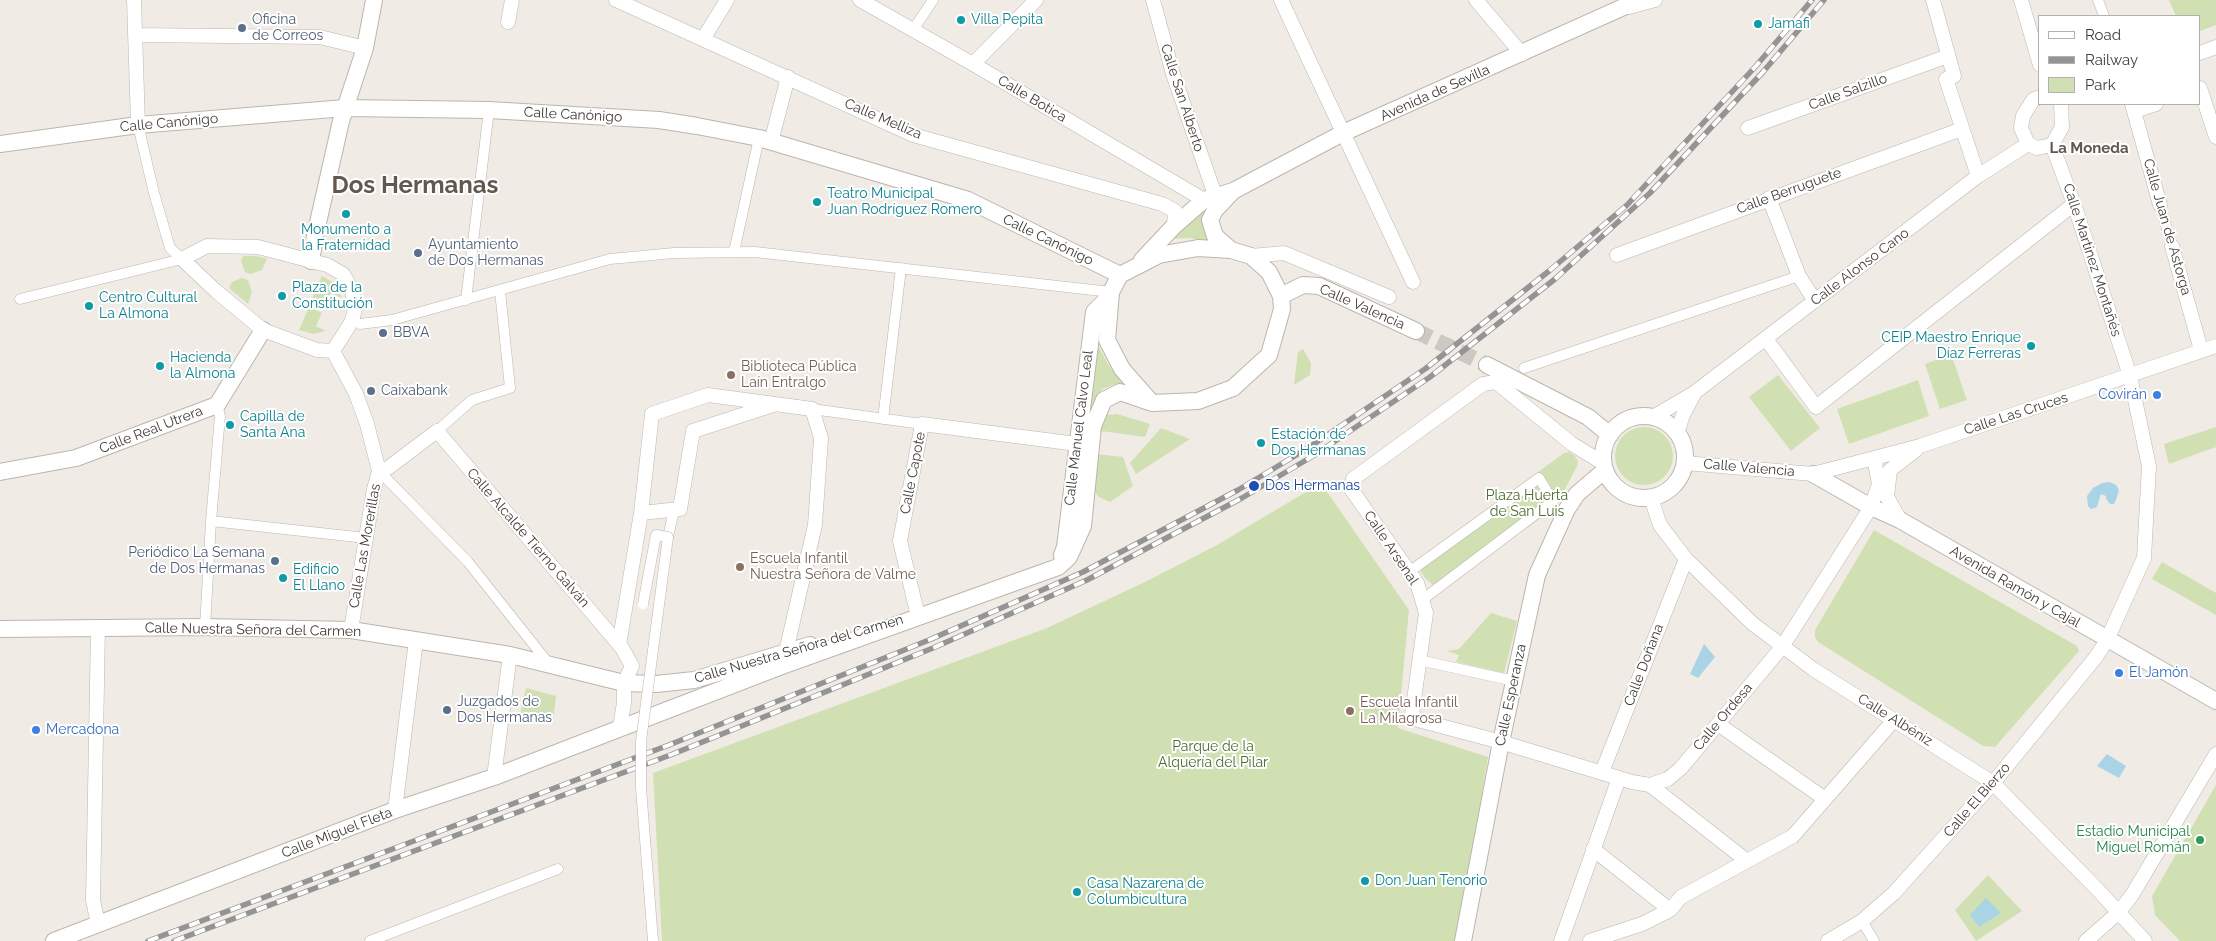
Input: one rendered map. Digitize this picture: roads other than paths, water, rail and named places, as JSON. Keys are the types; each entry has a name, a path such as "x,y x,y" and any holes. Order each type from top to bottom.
{"street":[{"path":"20,299 182,259 208,246 258,247 327,265 343,274 352,290 355,308 352,321 332,351 318,350 263,330 182,259 170,248 154,193 138,125 134,0"},
{"path":"311,261 341,121 365,48 374,0"},
{"path":"508,22 512,0"},
{"name":"Calle Melliza","path":"616,0 913,134 1162,204 1175,211 1174,226"},
{"path":"703,39 726,0"},
{"name":"Calle Botica","path":"860,0 1209,198"},
{"path":"913,30 933,0"},
{"path":"973,64 1036,0"},
{"name":"Calle San Alberto","path":"1153,0 1172,74 1209,198"},
{"path":"1281,0 1413,282"},
{"path":"1476,0 1522,54"},
{"name":"Avenida de Sevilla","path":"1138,266 1174,226 1209,198 1233,191 1343,133 1522,54 1612,10 1639,0"},
{"path":"1612,10 1655,0"},
{"path":"1933,0 1954,76 1946,79 1978,176"},
{"path":"2021,0 2038,58"},
{"path":"2098,0 2104,15"},
{"path":"135,35 320,37 365,48"},
{"path":"2201,53 2216,47"},
{"name":"Calle Salzillo","path":"1748,128 1948,56"},
{"path":"734,252 765,140 788,77"},
{"path":"2201,92 2216,137"},
{"path":"2038,97 2033,100 2023,116 2021,128 2028,144 2038,148 2052,145 2062,128 2062,105"},
{"path":"2133,107 2148,105"},
{"name":"Calle Juan de Astorga","path":"2133,107 2201,350"},
{"name":"Calle Canónigo","path":"0,144 138,125 345,108 489,110 659,120 765,140 968,200 1120,275"},
{"path":"466,300 489,110"},
{"name":"Calle Berruguete","path":"1617,255 1962,129"},
{"name":"Calle Alonso Cano","path":"1653,417 1694,394 1978,176 2028,144"},
{"name":"Calle Martínez Montañés","path":"2052,145 2074,204 2130,376 2149,466 2144,558 2107,640"},
{"name":"Avenida de Sevilla","path":"1231,250 1215,236 1210,220 1215,210 1233,191"},
{"path":"1769,198 1799,276 1814,301"},
{"path":"1766,339 1816,408 2074,204"},
{"path":"1251,256 1269,272 1281,296 1282,309 1269,355 1233,388 1198,401 1152,403 1122,369 1107,340 1111,294 1120,275 1159,256 1198,248 1231,250 1251,256 1284,253 1389,297"},
{"path":"360,324 392,320 610,259 674,253 755,252 1111,294"},
{"path":"883,418 901,268"},
{"path":"1524,368 1799,276"},
{"name":"Calle Valencia","path":"1281,296 1303,285 1320,286 1416,331"},
{"path":"500,291 510,388 472,400 437,431 388,468 379,471 468,562 549,664"},
{"name":"Calle Manuel Calvo Leal","path":"1058,567 1065,547 1094,312 1111,294"},
{"name":"Calle Real Utrera","path":"0,472 76,458 217,405 263,330"},
{"name":"Calle Las Cruces","path":"1813,474 1920,446 2216,346"},
{"name":"Calle Las Morerillas","path":"332,351 356,394 367,424 379,471 374,489 351,630"},
{"path":"1487,365 1588,417 1610,435"},
{"name":"Calle Arsenal","path":"1501,742 1418,720 1412,714 1426,612 1417,582 1351,489 1353,479 1484,384 1496,382 1572,444 1604,466"},
{"name":"Calle Manuel Calvo Leal","path":"1058,567 1069,557 1083,526 1093,426 1104,400 1120,392 1152,403"},
{"name":"Calle Alonso Cano","path":"1677,433 1682,415 1694,394"},
{"path":"619,645 641,512 652,414 708,395 922,424"},
{"path":"641,512 680,509 693,431 776,404"},
{"path":"205,627 211,521 220,416 217,405"},
{"path":"779,667 786,652 815,525 821,438 812,409"},
{"path":"1640,416 1653,417 1667,422 1677,433 1684,447 1685,463 1679,479 1667,492 1651,498 1636,498 1623,493 1612,483 1604,466 1604,448 1610,435 1627,420 1640,416"},
{"name":"Calle Capote","path":"915,617 900,541 922,424 1077,444"},
{"name":"Calle Alcalde Tierno Galván","path":"437,431 619,645 632,666 624,683"},
{"path":"1900,520 1887,497 1890,470 1920,446"},
{"name":"Calle Ordesa","path":"1650,785 1668,779 1674,774 1782,647 1871,507 1879,484 1874,458"},
{"name":"Calle Valencia","path":"1685,463 1813,474"},
{"name":"Calle Esperanza","path":"1463,941 1501,742 1537,575 1572,502 1577,494 1604,466"},
{"name":"Avenida Ramón y Cajal","path":"1813,474 1871,507 1900,520 2216,702"},
{"path":"1409,572 1539,478 1553,501 1422,600"},
{"name":"Calle Albéniz","path":"1651,498 1660,525 1686,559 1753,624 1813,669 1993,783 2145,941"},
{"path":"653,941 641,788 641,741 668,536 674,510"},
{"path":"211,521 366,538"},
{"path":"643,604 656,535 668,536"},
{"name":"Calle Doñana","path":"1602,772 1686,559"},
{"path":"620,727 915,617 1058,567"},
{"name":"Calle Nuestra Señora del Carmen","path":"0,629 205,627 351,630 510,655 624,683 656,684 694,680 786,652 915,617"},
{"path":"98,628 94,900 98,924"},
{"path":"395,810 416,640"},
{"name":"Calle El Bierzo","path":"1828,941 1862,921 1894,893 1993,783 2096,657 2107,640"},
{"path":"494,777 510,655"},
{"path":"1419,660 1514,681"},
{"path":"620,727 624,704 624,683"},
{"path":"1590,941 1642,924 1670,910 1681,897 1793,836 1894,720"},
{"path":"1718,724 1826,799"},
{"name":"Calle Miguel Fleta","path":"54,941 395,810 494,777 620,727"},
{"path":"1501,742 1619,778 1650,785 1747,861"},
{"path":"2086,941 2119,912 2132,896 2216,754"},
{"path":"1561,941 1619,778"},
{"path":"1593,849 1670,910"},
{"path":"370,941 558,869"},
{"path":"1862,921 1874,941"}],"water":[{"path":"2109,482 2116,485 2119,490 2114,504 2110,504 2106,496 2101,494 2097,507 2091,509 2088,506 2087,496 2093,488 2102,483"},
{"path":"1704,644 1715,657 1698,678 1690,674"},
{"path":"2107,754 2126,766 2119,778 2097,766"},
{"path":"1986,898 2001,913 1979,927 1970,915"}],"tunnel":[{"path":"1416,331 1487,365"}],"railway":[{"path":"148,941 669,745 929,640 1083,572 1238,490 1308,448 1425,369 1549,271 1627,205 1756,66 1812,0"},
{"path":"174,941 673,754 933,648 1087,580 1242,498 1313,456 1430,377 1555,279 1650,193 1763,72 1824,0"}],"place":[{"name":"Villa Pepita","path":"961,20"},
{"name":"Jamafi","path":"1758,24"},
{"name":"Oficina de Correos","path":"242,28"},
{"name":"Teatro Municipal Juan Rodríguez Romero","path":"817,202"},
{"name":"Monumento a la Fraternidad","path":"346,214"},
{"name":"Ayuntamiento de Dos Hermanas","path":"418,253"},
{"name":"Plaza de la Constitución","path":"282,296"},
{"name":"Centro Cultural La Almona","path":"89,306"},
{"name":"BBVA","path":"383,333"},
{"name":"CEIP Maestro Enrique Díaz Ferreras","path":"2031,346"},
{"name":"Hacienda la Almona","path":"160,366"},
{"name":"Biblioteca Pública Laín Entralgo","path":"731,375"},
{"name":"Caixabank","path":"371,391"},
{"name":"Covirán","path":"2157,395"},
{"name":"Capilla de Santa Ana","path":"230,425"},
{"name":"Estación de Dos Hermanas","path":"1261,443"},
{"name":"Dos Hermanas","path":"1254,486"},
{"name":"Periódico La Semana de Dos Hermanas","path":"275,561"},
{"name":"Escuela Infantil Nuestra Señora de Valme","path":"740,567"},
{"name":"Edificio El Llano","path":"283,578"},
{"name":"El Jamón","path":"2119,673"},
{"name":"Juzgados de Dos Hermanas","path":"447,710"},
{"name":"Escuela Infantil La Milagrosa","path":"1350,711"},
{"name":"Mercadona","path":"36,730"},
{"name":"Estadio Municipal Miguel Román","path":"2200,840"},
{"name":"Don Juan Tenorio","path":"1365,881"},
{"name":"Casa Nazarena de Columbicultura","path":"1077,892"}],"district":[{"name":"La Moneda","path":"2089,148"},
{"name":"Dos Hermanas","path":"415,186"}],"park label":[{"name":"Plaza Huerta de San Luis","path":"1527,504"},
{"name":"Parque de la Alquería del Pilar","path":"1213,756"}]}
